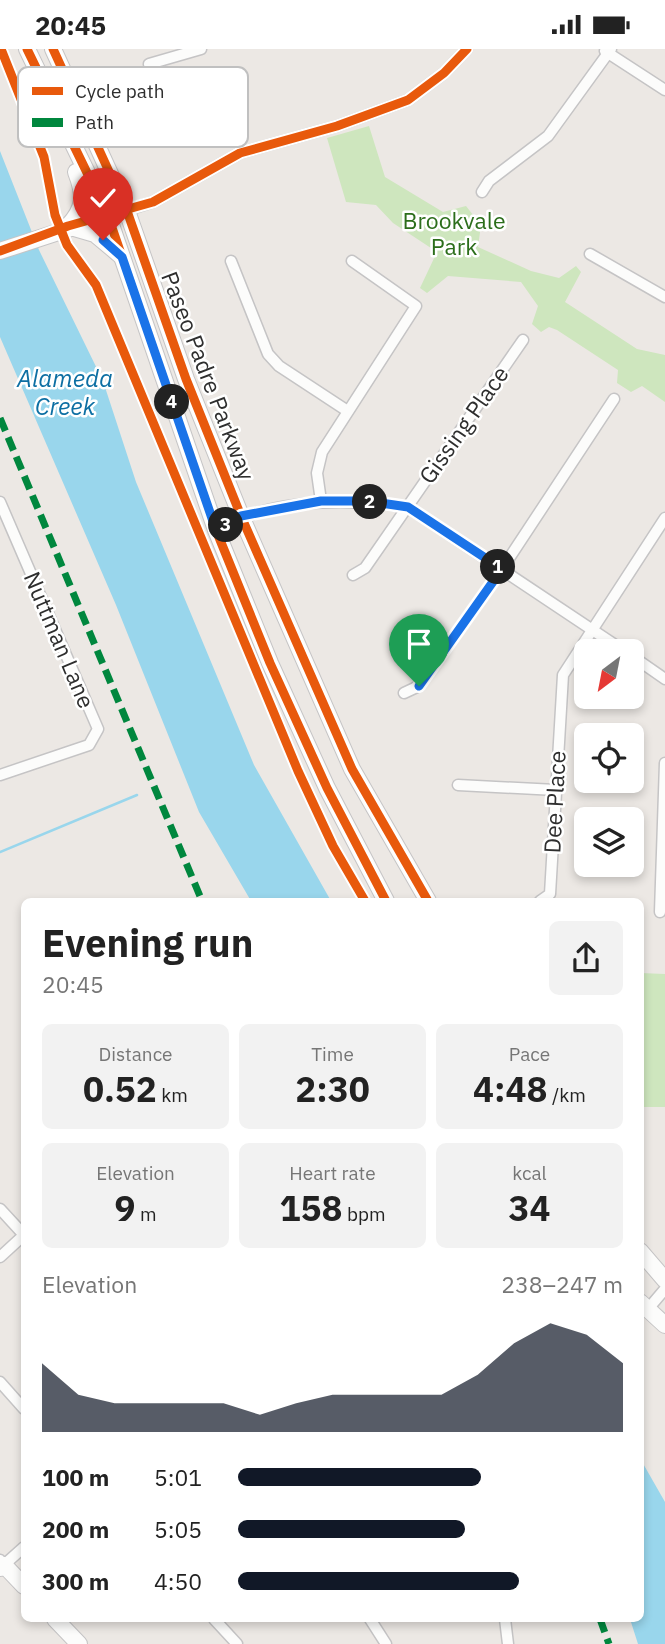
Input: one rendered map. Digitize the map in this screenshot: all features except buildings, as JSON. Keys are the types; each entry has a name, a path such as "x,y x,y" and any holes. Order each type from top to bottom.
{"main road":[{"name":"Paseo Padre Parkway","path":"27,49 36,67"},
{"name":"Paseo Padre Parkway","path":"53,49 61,67"},
{"path":"66,147 83,191 83,204 67,227"},
{"name":"Paseo Padre Parkway","path":"74,147 107,216 216,530 270,663 327,789 384,898"},
{"name":"Paseo Padre Parkway","path":"98,147 127,211 186,379 241,516 352,769 426,898"},
{"path":"0,251 107,216"},
{"path":"67,227 95,234 122,257"},
{"path":"644,1256 665,1280"},
{"path":"644,1305 665,1325"},
{"path":"1,1564 21,1583"},
{"path":"58,1622 79,1644"}],"street":[{"path":"149,64 201,49"},
{"path":"107,216 153,202 240,153 337,126 408,100 444,73 467,49"},
{"path":"482,192 489,181 548,136 607,50 665,90"},
{"path":"590,254 665,297"},
{"path":"231,261 268,354 279,366 346,410"},
{"path":"321,501 317,473 322,452 346,410 416,306 352,261"},
{"name":"Gissing Place","path":"353,575 365,568 523,340"},
{"path":"404,693 419,686 502,569 614,400"},
{"path":"216,530 241,516 321,501 367,501 408,507 607,639"},
{"name":"Nuttman Lane","path":"0,502 98,729 89,745 0,775"},
{"name":"Dee Place","path":"544,898 550,894 563,675 665,518"},
{"path":"644,664 665,679"},
{"path":"660,912 665,763"},
{"path":"458,785 556,790"},
{"path":"0,1209 21,1232"},
{"path":"0,1257 21,1238"},
{"path":"644,1305 665,1289"},
{"path":"0,1381 21,1406"},
{"path":"1,1564 21,1548"},
{"path":"217,1622 237,1644"},
{"path":"372,1622 386,1644"},
{"path":"505,1622 508,1644"}],"green space":[{"name":"Brookvale Park","path":"369,126 385,177 443,212 466,206 481,225 478,247 531,271 559,278 576,266 581,272 565,302 637,349 665,355 665,402 642,386 631,392 617,383 618,370 557,330 549,327 541,332 532,324 538,306 521,282 448,276 427,293 420,288 437,252 393,223 376,205 346,202 327,138"},
{"path":"644,973 665,974 665,1107 644,1107"}],"water":[{"name":"Alameda Creek","path":"0,151 39,250 103,381 136,482 254,765 329,898 249,898 199,812 116,605 0,337"},
{"path":"644,1465 665,1502 665,1644 638,1644 631,1622 644,1622"}],"waterway":[{"path":"0,852 137,795"}],"marked path":[{"path":"0,418 201,898"},
{"path":"601,1622 609,1644"}],"cycle path":[{"path":"1,49 18,92"},
{"path":"27,49 36,67"},
{"path":"53,49 61,67"},
{"path":"0,251 68,226 153,202 240,153 337,126 408,100 444,73 467,49"},
{"path":"40,147 55,215 67,245 96,285 298,771 333,846 363,898"},
{"path":"75,147 108,216 216,530 270,663 327,788 384,898"},
{"path":"98,147 127,211 186,379 241,516 352,769 426,898"}],"route":[{"path":"103,240 122,257 216,530 241,516 321,501 367,501 408,507 502,569 419,686"}]}
